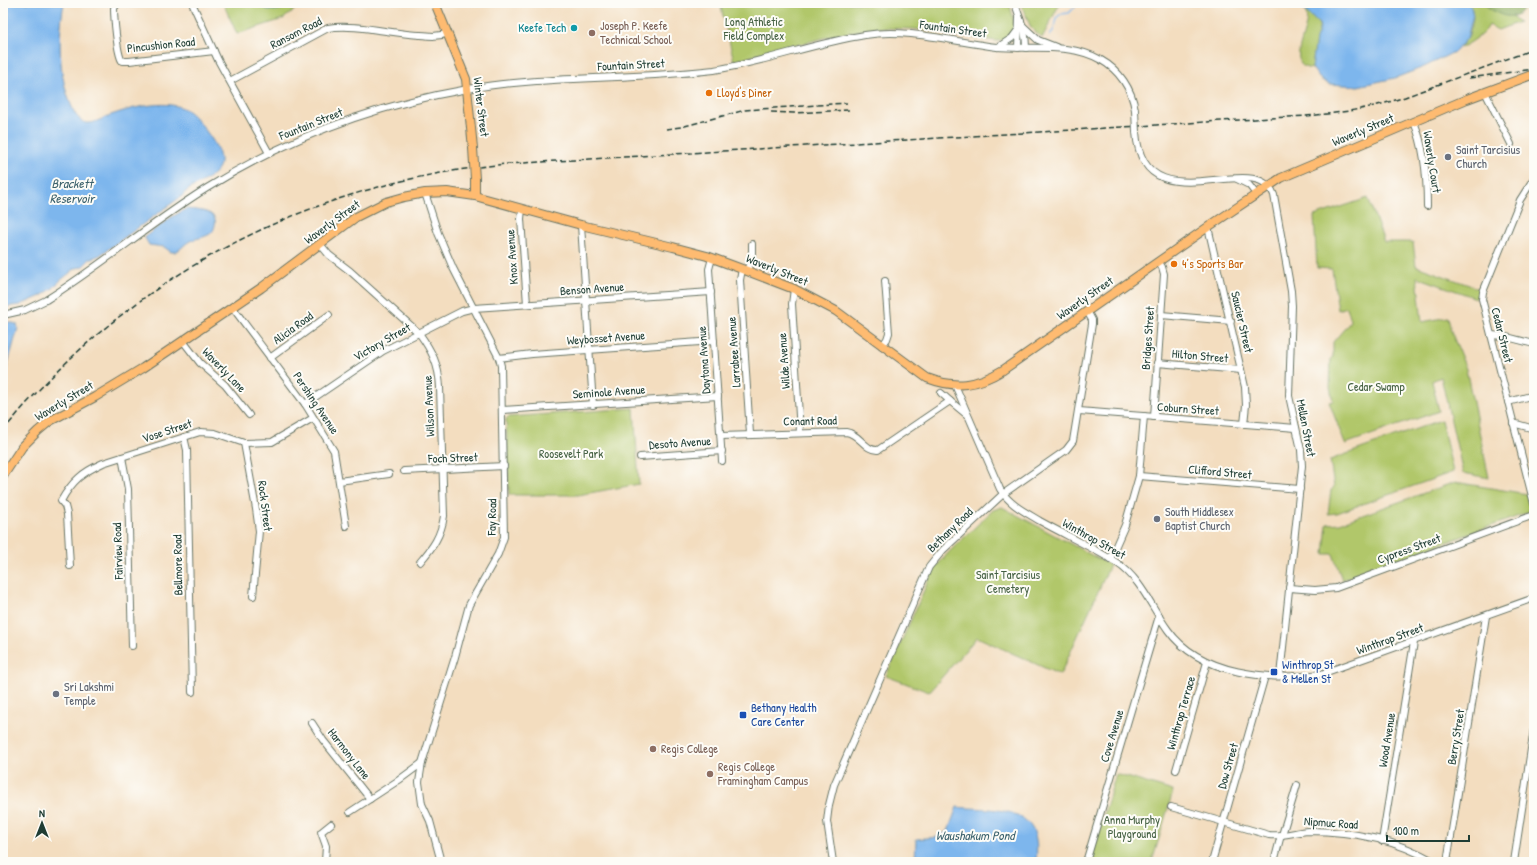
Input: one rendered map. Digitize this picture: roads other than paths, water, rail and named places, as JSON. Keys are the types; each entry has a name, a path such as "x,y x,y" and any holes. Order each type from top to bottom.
{"main road":[{"name":"Winter Street","path":"436,3 466,79 473,148 475,196"},
{"name":"Waverly Street","path":"3,476 22,447 45,425 119,383 233,308 356,217 376,206 404,197 425,193 447,192 475,196 581,225 673,246 712,258 794,289 836,311 926,378 955,385 971,384 991,377 1256,194 1286,176 1485,92 1534,74"}],"street":[{"name":"Pincushion Road","path":"118,3 114,8 114,15 119,55 122,60 129,61 214,51"},
{"name":"Pincushion Road","path":"192,3 214,51 269,153"},
{"path":"1015,3 1026,48"},
{"path":"998,47 1012,38 1021,26"},
{"path":"1018,48 1021,26"},
{"path":"1021,26 1038,40 1048,45 1067,50"},
{"name":"Ransom Road","path":"230,81 328,28 352,27 398,34 434,36 448,33"},
{"name":"Fountain Street","path":"3,315 25,310 46,300 183,203 234,172 269,153 307,136 359,116 412,101 468,89 528,82 714,70 874,34 908,34 998,47 1067,50 1089,55 1101,60 1112,68 1128,88 1135,110 1137,145 1142,159 1149,167 1165,178 1189,182 1246,178 1256,179 1269,186"},
{"path":"1485,92 1511,144"},
{"name":"Waverly Court","path":"1414,122 1423,156 1427,206"},
{"name":"Cedar Street","path":"1534,178 1520,200 1483,294 1483,304 1534,504"},
{"path":"1233,179 1245,182 1256,194"},
{"name":"Mellen Street","path":"1269,186 1273,192 1275,200 1292,291 1289,396 1302,458 1280,676"},
{"name":"Fay Road","path":"425,193 438,233 453,268 499,358 501,366 504,466 504,536 498,554 469,605 455,657 422,762 418,782 420,797 437,843 442,862"},
{"name":"Knox Avenue","path":"522,209 521,219 527,304"},
{"path":"581,225 594,405"},
{"name":"Saucier Street","path":"1208,227 1246,396 1244,424"},
{"name":"Wilson Avenue","path":"320,244 328,255 350,271 419,333 428,345 438,368 444,516 442,527 436,542 420,562"},
{"name":"Larrabee Avenue","path":"750,434 740,280 752,256 752,244"},
{"name":"Daytona Avenue","path":"712,258 709,269 722,460"},
{"name":"Bridges Street","path":"1154,417 1164,274 1162,267 1158,262"},
{"path":"882,346 889,333 885,281"},
{"name":"Wilde Avenue","path":"794,289 792,304 800,432"},
{"name":"Benson Avenue","path":"474,308 711,292"},
{"name":"Pershing Avenue","path":"233,308 305,404 334,451 346,526"},
{"name":"Victory Street","path":"305,404 374,357 462,311 474,308"},
{"name":"Bethany Road","path":"833,862 827,821 834,785 925,574 933,561 943,550 1003,494 1071,446 1075,436 1092,324 1092,320 1087,311"},
{"name":"Alicia Road","path":"270,358 328,315"},
{"path":"1161,315 1230,321"},
{"path":"1491,334 1534,344"},
{"name":"Waverly Lane","path":"183,341 200,363 219,379 238,399 249,415"},
{"name":"Weybosset Avenue","path":"499,358 532,354 714,341"},
{"name":"Hilton Street","path":"1157,363 1241,370"},
{"name":"Winthrop Street","path":"955,385 1003,494 1014,505 1110,559 1134,577 1143,589 1168,631 1189,652 1207,662 1236,671 1265,676 1307,676 1330,672 1534,598"},
{"path":"941,393 968,416"},
{"path":"1508,402 1534,395"},
{"name":"Seminole Avenue","path":"502,410 718,396"},
{"name":"Conant Road","path":"721,436 800,432 851,433 870,449 878,450 950,401"},
{"name":"Coburn Street","path":"1079,411 1296,428"},
{"path":"1110,559 1125,525 1139,476 1144,416"},
{"name":"Vose Street","path":"70,566 67,514 65,506 60,501 69,486 88,470 103,463 195,433 205,432 215,434 244,443 272,442 313,418"},
{"path":"1513,423 1534,429"},
{"name":"Bellmore Road","path":"184,437 187,450 192,692"},
{"name":"Rock Street","path":"244,443 259,532 253,596"},
{"name":"Desoto Avenue","path":"640,456 722,451"},
{"name":"Fairview Road","path":"122,457 128,489 132,646"},
{"name":"Foch Street","path":"404,471 504,466"},
{"path":"339,481 389,474"},
{"name":"Clifford Street","path":"1139,476 1300,489"},
{"name":"Cypress Street","path":"1289,588 1315,590 1336,588 1534,515"},
{"name":"Cove Avenue","path":"1086,862 1159,616"},
{"name":"Berry Street","path":"1447,862 1486,616"},
{"name":"Wood Avenue","path":"1382,841 1414,642"},
{"name":"Winthrop Terrace","path":"1176,770 1207,662"},
{"name":"Dow Street","path":"1212,862 1265,676"},
{"name":"Harmony Lane","path":"312,723 323,740 370,799"},
{"path":"1514,862 1534,729"},
{"path":"350,812 422,762"},
{"path":"1274,862 1297,785"},
{"name":"Nipmuc Road","path":"1171,807 1269,836 1303,831 1335,832 1358,835 1382,841 1435,862"},
{"path":"325,862 326,846 321,832 331,824"}],"water":[{"name":"Brackett Reservoir","path":"3,3 64,3 60,56 67,95 74,112 81,120 89,123 122,111 152,105 162,104 180,107 188,111 203,127 215,144 220,163 216,172 206,180 189,189 182,196 100,255 90,259 82,267 76,268 53,288 41,296 20,305 3,307"},
{"path":"254,3 292,3 283,9 273,10 263,8"},
{"path":"1297,3 1467,3 1471,7 1473,15 1467,38 1456,51 1424,67 1395,78 1358,86 1329,84 1320,79 1312,68 1316,39 1320,28 1319,24"},
{"path":"186,209 205,212 213,216 215,225 212,232 206,236 190,241 175,252 171,252 164,247 149,245 145,238 146,236 172,217"},
{"path":"8,322 17,324 18,328 3,381 3,323"},
{"name":"Waushakum Pond","path":"957,807 998,810 1018,815 1026,821 1034,832 1037,849 1036,862 915,862 916,839 938,837 948,831"}],"waterway":[{"path":"1050,36 1054,29 1056,18 1061,14 1069,13 1075,7 1075,3"}],"railway":[{"path":"3,431 53,376 107,326 166,283 228,246 294,216 362,192 434,174 507,164 1305,116 1355,110 1392,101 1534,49"},
{"path":"1469,78 1534,69"},
{"path":"666,129 681,127 745,110 847,103"},
{"path":"771,112 794,113 849,110"}],"place":[{"name":"Keefe Tech","path":"574,28"},
{"name":"Joseph P. Keefe Technical School","path":"592,33"},
{"name":"Lloyd's Diner","path":"709,93"},
{"name":"Saint Tarcisius Church","path":"1448,157"},
{"name":"4’s Sports Bar","path":"1174,264"},
{"name":"South Middlesex Baptist Church","path":"1157,519"},
{"name":"Winthrop St & Mellen St","path":"1274,672"},
{"name":"Sri Lakshmi Temple","path":"56,694"},
{"name":"Bethany Health Care Center","path":"743,715"},
{"name":"Regis College","path":"653,749"},
{"name":"Regis College Framingham Campus","path":"710,774"}],"park label":[{"name":"Long Athletic Field Complex","path":"754,29"},
{"name":"Cedar Swamp","path":"1376,387"},
{"name":"Roosevelt Park","path":"571,454"},
{"name":"Saint Tarcisius Cemetery","path":"1008,582"},
{"name":"Anna Murphy Playground","path":"1132,827"}]}
